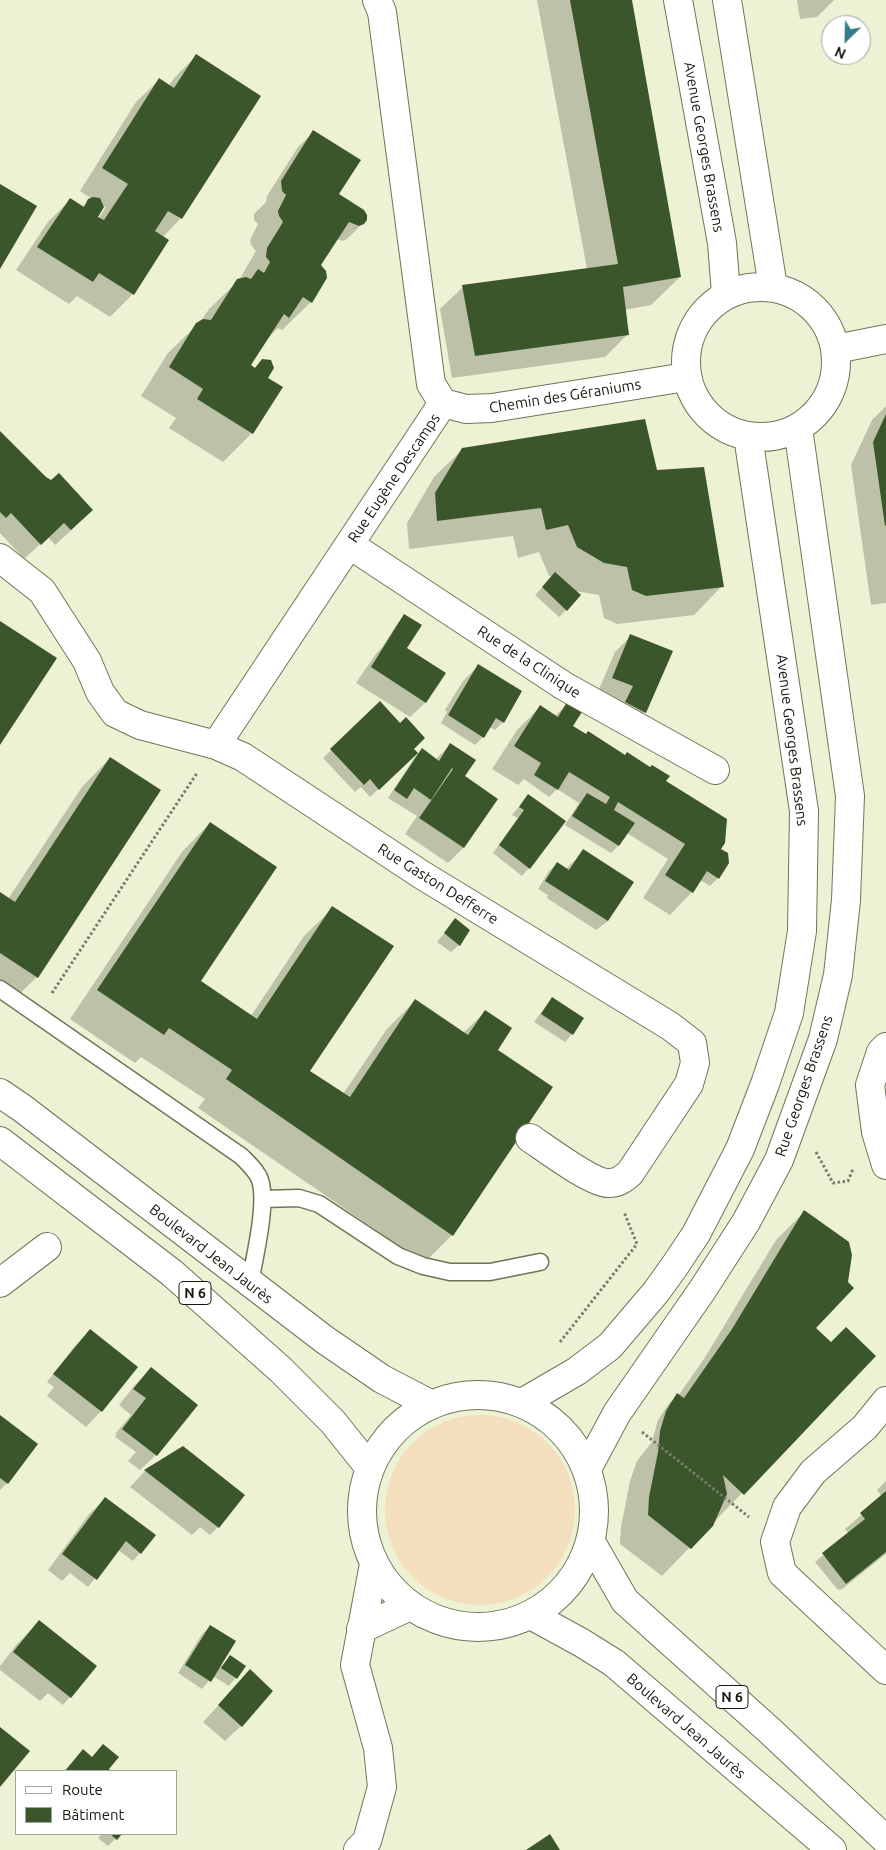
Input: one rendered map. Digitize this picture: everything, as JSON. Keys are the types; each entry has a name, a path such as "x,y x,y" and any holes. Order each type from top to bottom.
{"street":[{"name":"Rue Eugène Descamps","path":"216,745 443,403 431,384 382,12 377,0"},
{"name":"Avenue Georges Brassens","path":"678,0 722,243 726,294"},
{"path":"727,0 773,287"},
{"path":"773,287 796,294 814,308 828,327 836,349 836,372 830,394 816,413 798,428 774,436 748,436 726,430 708,416 694,398 686,377 685,352 692,329 706,308 726,294 741,288 773,287"},
{"path":"836,349 886,339"},
{"name":"Chemin des Géraniums","path":"443,403 466,409 492,408 686,377"},
{"name":"Rue Georges Brassens","path":"587,1469 617,1413 703,1290 746,1222 779,1160 823,1039 836,984 846,900 850,796 827,621 798,428"},
{"name":"Avenue Georges Brassens","path":"522,1402 577,1371 610,1346 656,1292 696,1234 740,1149 789,1013 802,931 804,811 748,436"},
{"name":"Rue de la Clinique","path":"350,545 564,686 715,770"},
{"name":"Rue Gaston Defferre","path":"0,558 42,591 87,662 100,692 115,713 140,725 216,745 244,757 422,876 670,1026 692,1042 695,1063 690,1084 630,1173 619,1182"},
{"path":"883,1061 870,1085 876,1132 885,1161"},
{"name":"Boulevard Jean Jaurès","path":"0,1093 325,1340 382,1379 430,1404"},
{"path":"530,1138 590,1177 606,1184 619,1182"},
{"name":"N 6","path":"0,1141 180,1280 281,1370 333,1422 369,1467"},
{"path":"0,1283 47,1247"},
{"path":"460,1395 492,1395 522,1402 550,1418 572,1441 587,1469 596,1505 591,1542 579,1572 558,1597 531,1615 501,1625 470,1628 439,1621 410,1606 390,1587 374,1564 363,1532 361,1499 369,1467 384,1440 405,1419 430,1404 460,1395"},
{"path":"886,1401 865,1427 813,1472 787,1507 775,1542 782,1573 886,1670"},
{"name":"N 6","path":"591,1542 625,1601 769,1730 886,1840"},
{"path":"358,1850 367,1841 382,1787 378,1748 355,1665 374,1564"},
{"path":"361,1629 410,1606"},
{"name":"Boulevard Jean Jaurès","path":"531,1615 614,1663 832,1850"}],"lane":[{"path":"0,989 241,1156 251,1165 260,1179 263,1199 250,1284"},
{"path":"263,1199 299,1198 319,1204 398,1256 423,1266 450,1272 490,1272 540,1262"}],"path":[{"path":"38,1015 216,745"},
{"path":"794,1119 824,1164 833,1183 848,1181 852,1169 885,1161"},
{"path":"557,1346 636,1244 618,1197 619,1182"},
{"path":"617,1413 746,1514"}],"shaded area":[{"path":"471,1415 489,1415 508,1419 525,1426 540,1436 554,1450 564,1465 571,1482 575,1510 571,1538 564,1555 554,1570 540,1584 525,1594 508,1601 489,1605 471,1605 452,1601 435,1594 420,1584 406,1570 396,1555 389,1538 385,1519 385,1501 389,1482 396,1465 406,1450 420,1436 435,1426 452,1419"}],"building":[{"path":"570,0 632,0 681,277 623,287 629,335 475,356 462,285 618,264"},
{"path":"196,54 261,96 182,219 168,211 155,231 169,240 134,295 99,273 93,282 37,247 70,198 84,207 88,199 93,197 100,198 104,207 98,217 104,220 128,184 102,168 159,78 174,88"},
{"path":"313,130 361,160 339,194 364,210 367,220 359,226 349,222 321,265 326,271 327,278 312,303 303,297 289,318 284,314 251,365 255,368 262,359 271,360 274,368 268,378 283,387 253,434 197,399 203,389 169,367 196,323 203,319 211,320 237,279 246,277 251,279 258,269 264,273 270,262 266,257 267,248 283,222 278,211 286,195 282,191 281,181"},
{"path":"0,184 37,206 0,269"},
{"path":"886,414 886,525 885,526 873,442"},
{"path":"645,419 657,470 704,467 724,587 646,596 632,590 627,567 604,563 577,547 568,525 546,530 541,508 437,521 435,493 462,448"},
{"path":"0,431 46,477 51,480 59,473 93,510 71,530 64,523 41,545 11,513 6,518 0,512"},
{"path":"555,572 581,595 567,611 542,587"},
{"path":"404,614 422,625 407,648 446,673 426,703 371,667"},
{"path":"0,621 57,658 0,745"},
{"path":"630,634 673,651 646,713 625,702 633,686 612,678"},
{"path":"478,664 522,691 504,723 496,718 484,738 448,715"},
{"path":"380,701 400,723 406,717 425,738 414,749 418,753 379,790 370,779 364,785 330,749"},
{"path":"567,702 582,712 573,726 586,734 588,731 625,755 627,752 650,767 652,765 670,776 666,781 727,819 725,843 721,849 728,853 729,863 719,879 707,871 693,893 665,875 685,844 618,802 614,810 635,823 619,846 572,816 587,793 606,804 610,797 569,772 558,790 534,775 541,763 514,746 540,705 558,717"},
{"path":"450,743 476,760 465,776 498,799 464,848 419,818 453,769 452,768 431,800 414,788 407,799 394,790 422,748 439,761"},
{"path":"110,757 161,790 38,978 0,953 0,892 15,902"},
{"path":"528,794 566,821 530,869 499,845 524,810 519,807"},
{"path":"210,822 277,867 201,981 257,1019 332,906 394,946 310,1071 350,1097 415,999 468,1035 485,1010 512,1028 498,1050 553,1087 453,1236 226,1079 232,1070 169,1028 164,1035 97,990"},
{"path":"583,849 634,882 608,921 545,881 557,862 569,870"},
{"path":"455,918 470,930 460,946 444,933"},
{"path":"552,997 584,1018 573,1035 541,1014"},
{"path":"804,1210 849,1242 852,1255 848,1282 854,1288 816,1328 831,1342 846,1327 876,1356 744,1495 723,1475 727,1494 713,1526 691,1549 648,1515 649,1497 660,1431 666,1411 677,1393 684,1398 732,1329"},
{"path":"90,1329 138,1367 102,1412 53,1374"},
{"path":"151,1367 198,1405 157,1456 122,1429 146,1398 133,1389"},
{"path":"0,1415 38,1444 8,1484 0,1478"},
{"path":"183,1446 245,1495 219,1528 144,1470"},
{"path":"886,1491 886,1552 846,1584 822,1553 865,1519 860,1513"},
{"path":"105,1497 156,1535 141,1554 126,1541 97,1580 62,1554"},
{"path":"39,1620 97,1666 71,1698 13,1652"},
{"path":"210,1625 236,1641 211,1682 185,1665"},
{"path":"230,1655 246,1666 237,1679 221,1668"},
{"path":"250,1669 273,1691 242,1727 218,1705"},
{"path":"0,1727 30,1751 0,1787"},
{"path":"103,1744 119,1757 110,1770 66,1770 83,1749 92,1757"},
{"path":"550,1834 560,1850 526,1850"},
{"path":"111,1835 121,1835 117,1840"}]}
